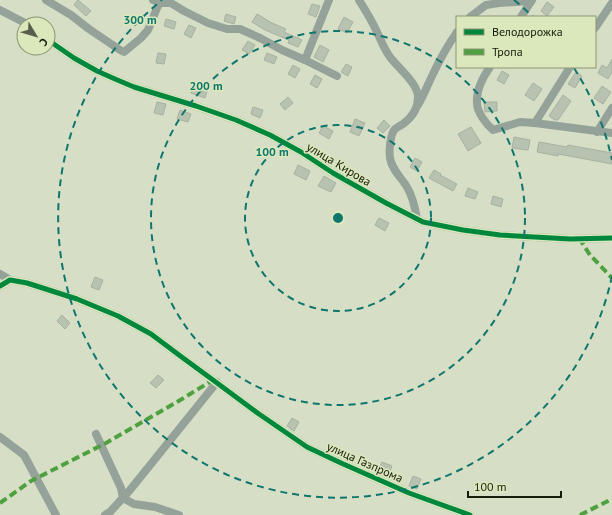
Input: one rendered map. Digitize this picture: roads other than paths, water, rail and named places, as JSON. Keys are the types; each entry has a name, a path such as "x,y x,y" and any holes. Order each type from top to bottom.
{"street":[{"path":"46,0 71,15 124,52 148,30 157,8 158,1 171,3 208,23 227,29 240,29 337,76"},
{"path":"306,60 329,0"},
{"path":"359,0 389,56 408,76 418,92 416,108"},
{"path":"471,16 486,5 531,1"},
{"path":"522,16 531,1"},
{"path":"596,27 612,3"},
{"path":"0,10 16,18"},
{"path":"417,218 413,199 406,186 392,167 390,157 391,136 395,129 411,116 424,96 447,46 456,33"},
{"name":"улица Кирова","path":"56,46 74,58 115,80 196,106 270,135 301,152 332,173 423,222 463,230 500,235 570,239 612,238"},
{"path":"489,68 479,90 476,104 482,117 493,130 520,122 612,133"},
{"path":"535,123 569,68"},
{"path":"597,132 612,108"},
{"name":"улица Газпрома","path":"0,274 10,280 27,283 77,299 118,316 151,334 258,414 307,447 409,493 470,515"},
{"path":"0,286 10,280"},
{"path":"105,515 110,512 130,490 217,382"},
{"path":"96,434 121,488 123,498"},
{"path":"0,437 24,455 56,515"},
{"path":"123,498 134,504 155,507 179,515"}]}
